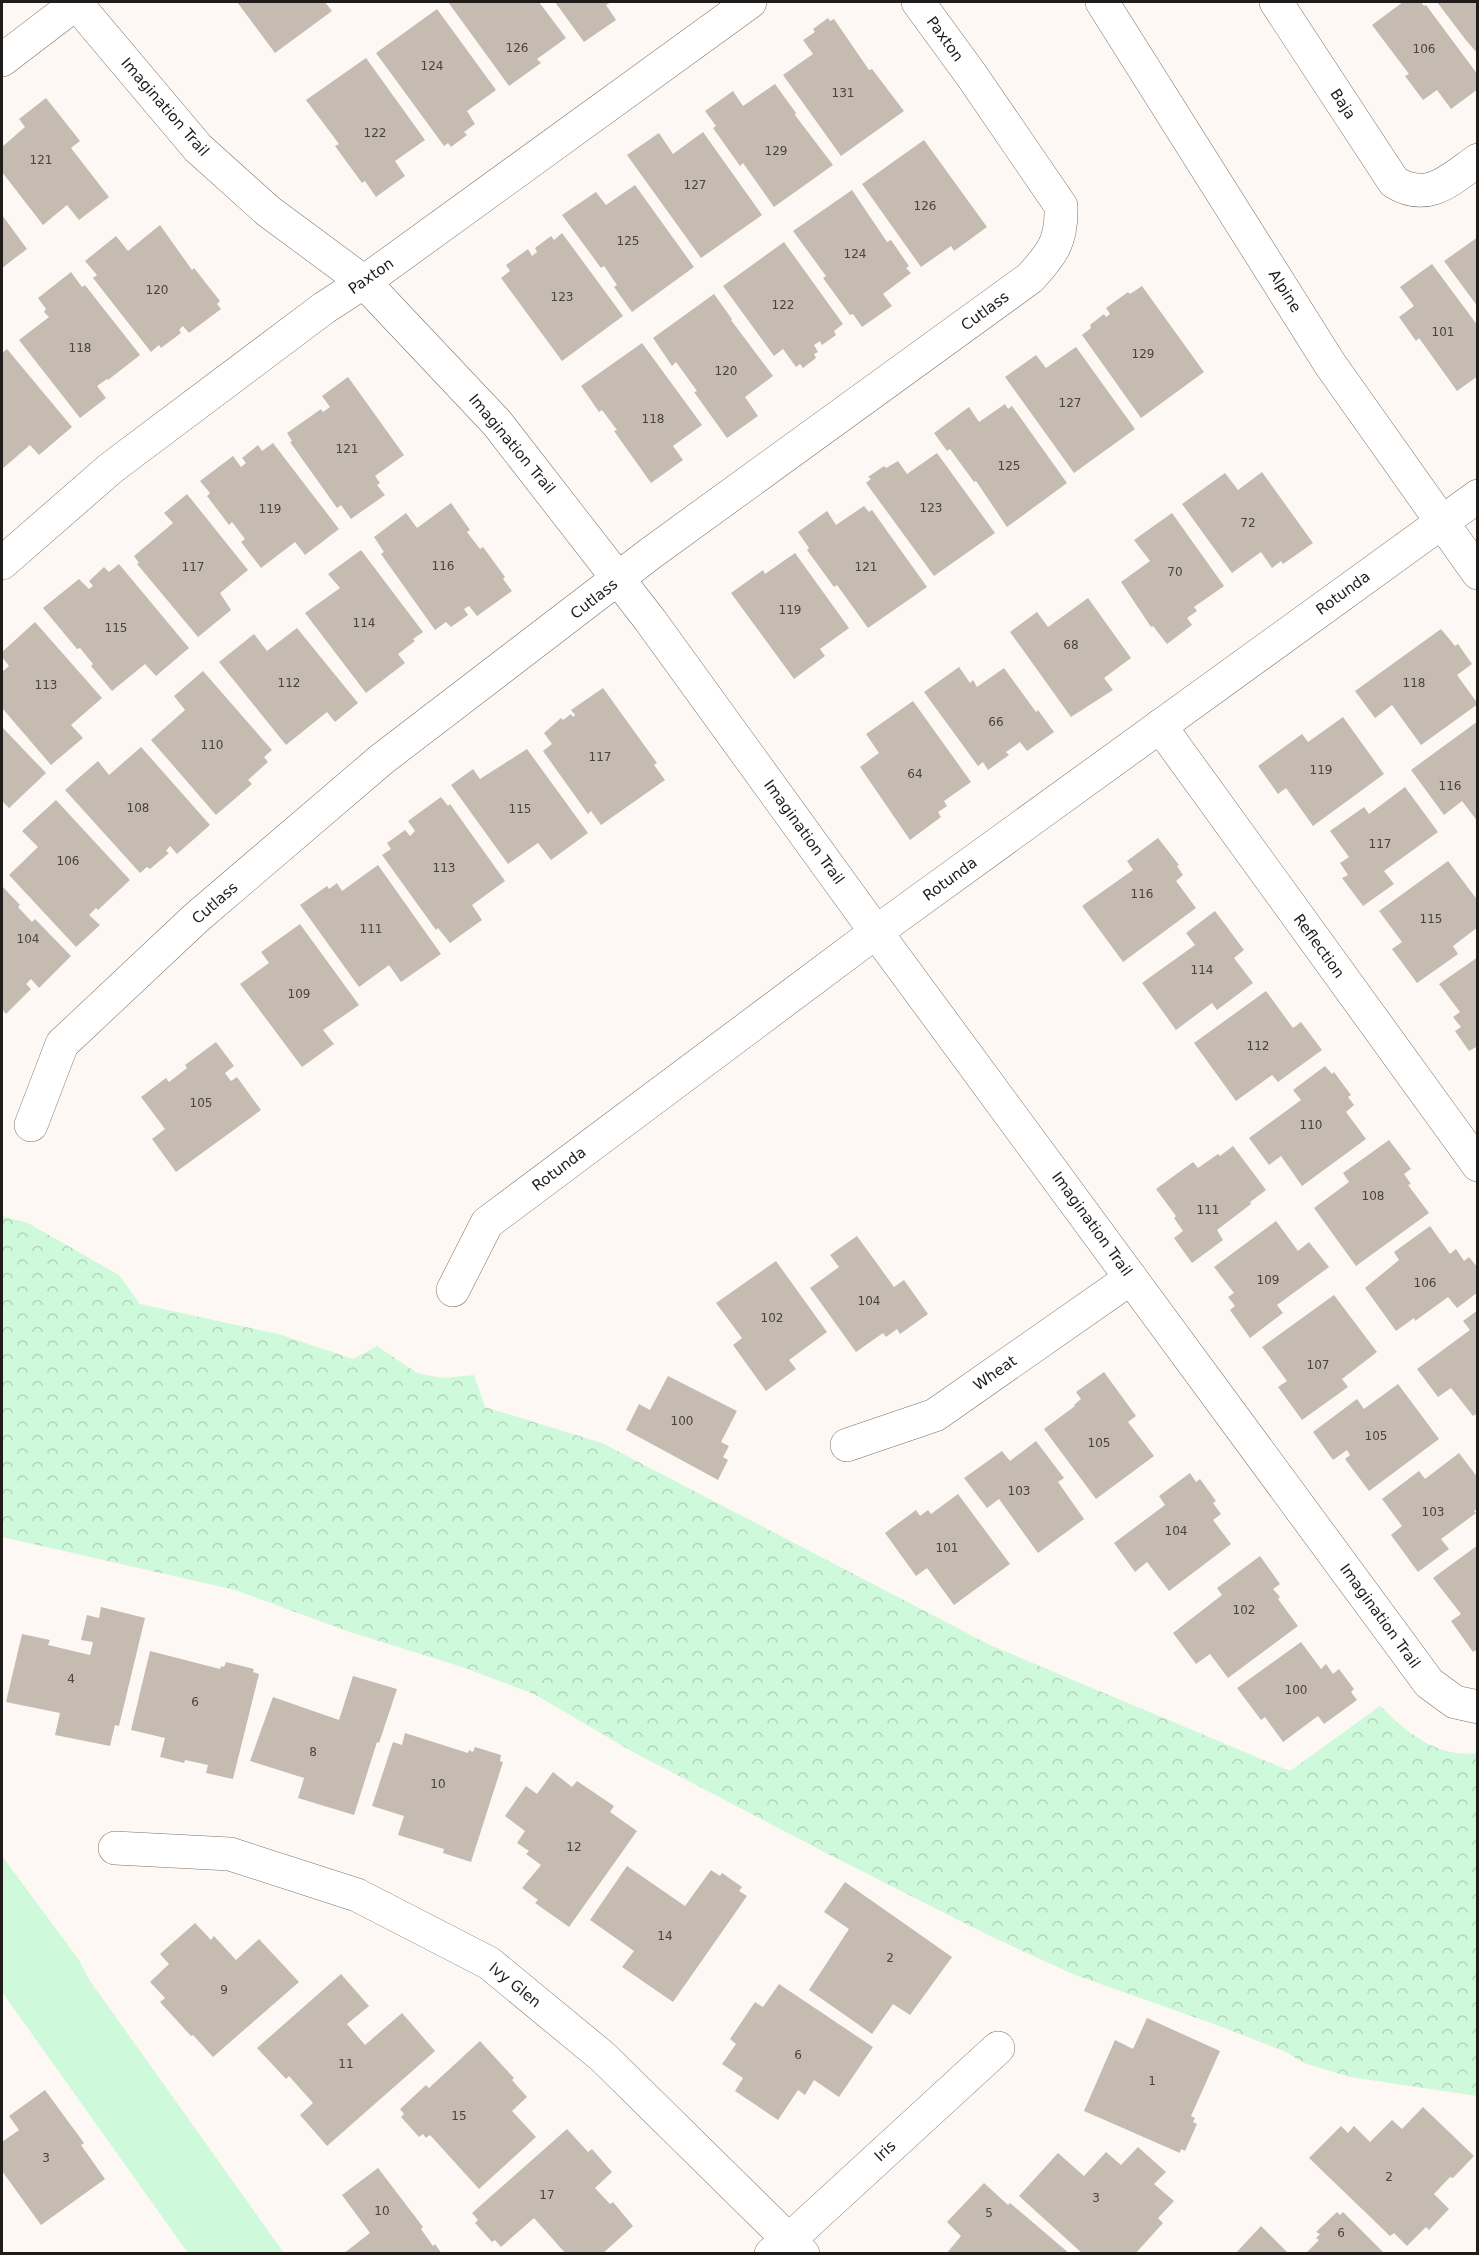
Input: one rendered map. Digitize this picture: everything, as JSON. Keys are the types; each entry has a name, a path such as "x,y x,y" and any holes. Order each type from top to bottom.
{"street":[{"name":"Imagination Trail","path":"76,2 198,148 268,211 364,282 497,423 619,579 1429,1683 1455,1702 1478,1707"},
{"path":"2,60 76,2"},
{"name":"Paxton","path":"2,563 111,468 324,308 364,282 750,2"},
{"name":"Paxton","path":"918,2 972,76"},
{"name":"Alpine","path":"1102,2 1330,364 1478,573"},
{"name":"Baja","path":"1276,2 1394,182 1404,189 1419,192 1443,185 1478,160"},
{"name":"Cutlass","path":"31,1125 62,1044 196,918 382,759 651,553 1030,278 1052,254 1061,226 1061,206 972,76"},
{"name":"Rotunda","path":"453,1290 487,1223 876,932 1478,496"},
{"name":"Reflection","path":"1160,726 1478,1165"},
{"name":"Wheat","path":"847,1445 935,1415 1131,1278"},
{"name":"Ivy Glen","path":"115,1848 230,1854 357,1895 489,1963 603,2057 788,2249"},
{"name":"Iris","path":"788,2249 998,2048"}],"green space":[{"path":"2,1216 28,1223 119,1275 140,1304 278,1334 353,1359 377,1346 417,1373 442,1378 474,1375 485,1407 602,1443 990,1645 1290,1771 1380,1706 1424,1742 1449,1752 1477,1753 1477,2096 1350,2077 1304,2063 1286,2052 1214,2024 1075,1975 990,1936 828,1854 633,1752 534,1694 462,1667 350,1632 235,1590 2,1537"},
{"path":"2,1856 79,1960 88,1978 284,2253 188,2253 2,1992"}],"building":[{"path":"237,2 325,2 332,11 275,53"},
{"path":"448,2 539,2 566,38 537,59 541,63 509,86"},
{"path":"555,2 611,2 606,5 616,20 584,42"},
{"path":"1403,2 1421,2 1424,6 1426,5 1478,75 1478,89 1451,109 1437,90 1423,100 1405,76 1409,74 1372,25"},
{"path":"1437,2 1478,2 1478,54 1465,39"},
{"path":"437,9 496,90 467,111 475,124 464,132 467,135 451,147 448,143 444,146 376,53"},
{"path":"828,18 830,21 834,19 869,70 872,69 904,111 841,156 783,75 813,54 803,40 815,32 813,29"},
{"path":"366,58 425,140 395,161 405,176 376,197 365,181 362,183 335,146 339,144 306,100"},
{"path":"775,84 833,165 774,207 743,163 740,166 713,128 716,126 705,111 733,91 743,106"},
{"path":"46,98 80,141 71,148 109,197 79,220 67,205 43,225 2,172 2,147 25,127 19,119"},
{"path":"703,132 762,215 701,258 627,155 659,133 673,154"},
{"path":"924,140 987,227 954,251 951,246 921,267 862,184"},
{"path":"635,185 694,267 632,312 614,287 617,285 604,266 601,268 562,215 596,192 606,205"},
{"path":"852,190 887,242 891,240 909,266 906,268 911,273 883,294 892,306 862,327 853,314 850,315 823,278 826,276 793,231"},
{"path":"2,215 27,249 2,268"},
{"path":"160,225 192,270 194,268 220,301 217,304 221,309 189,333 183,326 179,330 181,333 161,348 159,345 151,352 93,278 97,275 85,261 116,236 128,251"},
{"path":"562,233 623,316 562,361 501,278 510,271 506,265 528,249 532,256 537,252 535,248 551,236 554,240"},
{"path":"1478,237 1478,307 1444,261"},
{"path":"784,242 843,324 834,331 836,335 822,345 820,341 814,345 818,352 814,354 816,358 803,368 800,364 796,367 783,349 774,356 723,286"},
{"path":"1432,264 1478,326 1478,376 1457,391 1419,338 1416,341 1399,317 1414,306 1400,287"},
{"path":"71,272 82,287 85,285 140,355 97,386 106,398 80,418 19,340 49,317 44,312 46,309 38,298"},
{"path":"1142,286 1204,372 1141,418 1082,335 1104,314 1106,317 1110,314 1106,308 1128,292 1130,294"},
{"path":"714,294 773,376 745,397 758,416 727,438 676,362 672,366 653,338"},
{"path":"642,343 702,425 673,446 683,460 651,483 614,431 617,430 602,410 599,412 581,386"},
{"path":"1076,347 1135,429 1074,473 1005,377 1036,355 1046,368"},
{"path":"7,349 72,427 39,455 30,445 2,469 2,353"},
{"path":"348,377 404,455 375,476 380,483 377,485 385,495 351,519 341,505 337,508 290,442 292,441 287,433 321,409 323,412 330,407 322,396"},
{"path":"1005,404 1008,409 1012,406 1067,483 1007,527 976,481 974,482 950,449 947,451 934,433 969,407 979,422"},
{"path":"273,443 339,529 305,555 295,542 261,568 241,542 245,539 232,522 229,525 207,496 210,493 200,481 233,456 241,467 246,463 242,458 258,445 262,451"},
{"path":"937,453 995,533 934,576 866,483 871,479 868,477 884,466 886,468 898,461 907,474"},
{"path":"1262,472 1313,543 1283,564 1281,561 1272,568 1261,552 1232,573 1182,504 1225,473 1238,490"},
{"path":"187,494 248,570 220,593 231,610 198,637 137,564 139,563 134,556 173,523 164,513"},
{"path":"451,503 470,530 467,532 480,549 483,547 505,577 503,579 512,591 477,616 469,606 464,609 468,615 451,627 446,622 435,630 381,554 384,552 374,537 406,513 417,528"},
{"path":"864,506 869,512 872,510 927,587 868,628 837,585 834,587 807,550 809,548 798,532 827,511 836,525"},
{"path":"1172,513 1224,586 1194,607 1197,611 1187,618 1192,625 1167,644 1153,626 1151,627 1121,582 1150,561 1134,540"},
{"path":"361,550 423,632 398,654 405,663 366,693 305,613 340,588 328,574"},
{"path":"795,553 849,628 820,649 825,656 794,679 731,593 763,570 765,574"},
{"path":"119,564 189,648 156,676 145,664 112,691 91,666 93,664 80,648 77,649 43,608 79,579 89,589 93,586 89,581 104,567 109,572"},
{"path":"1088,598 1131,658 1104,678 1113,690 1071,717 1010,632 1037,612 1048,627"},
{"path":"35,622 102,698 71,725 83,738 51,765 2,708 2,672 9,666 2,657 2,652"},
{"path":"297,628 358,703 335,722 327,712 286,745 219,662 254,634 267,651"},
{"path":"1441,629 1455,646 1458,644 1472,664 1457,675 1478,704 1421,745 1392,705 1375,718 1355,691"},
{"path":"959,667 970,683 973,680 977,687 1004,668 1036,712 1038,710 1054,732 1027,751 1020,742 1006,752 1009,755 988,770 983,762 978,766 924,692"},
{"path":"203,671 272,750 264,757 268,762 248,780 252,784 216,815 151,740 185,710 174,696"},
{"path":"603,688 657,763 654,765 665,780 601,825 591,811 588,814 543,751 552,744 544,733 561,718 563,720 571,714 573,717 575,715 571,710"},
{"path":"913,701 971,782 944,801 947,806 938,812 941,817 910,840 860,767 879,753 866,734"},
{"path":"1343,717 1384,774 1313,826 1286,788 1278,794 1258,766 1302,734 1308,742"},
{"path":"1478,721 1478,822 1462,801 1444,815 1411,770"},
{"path":"2,727 46,773 9,808 2,801"},
{"path":"141,747 210,825 177,854 170,846 166,851 169,853 150,869 147,867 140,873 65,790 98,761 109,775"},
{"path":"527,749 588,833 551,860 538,843 508,864 451,785 473,769 480,779"},
{"path":"1405,787 1438,832 1384,871 1394,884 1363,906 1342,878 1348,875 1340,863 1349,857 1330,831 1364,807 1369,814"},
{"path":"441,797 448,806 450,804 505,881 472,905 482,920 450,943 438,928 436,930 382,855 391,849 387,843 405,830 410,836 415,831 408,821"},
{"path":"56,800 130,880 98,910 96,908 89,915 100,925 76,947 9,875 38,847 22,831"},
{"path":"1158,838 1179,865 1177,866 1183,875 1176,881 1196,908 1123,962 1082,906 1133,870 1127,861"},
{"path":"1448,861 1478,901 1478,927 1453,946 1458,954 1417,983 1392,949 1402,942 1379,911"},
{"path":"378,865 441,954 401,982 389,965 359,987 300,905 327,886 329,889 337,883 342,891"},
{"path":"2,886 32,922 35,919 71,956 39,988 31,979 26,984 31,989 6,1014 2,1009"},
{"path":"1215,911 1244,950 1234,958 1253,983 1217,1010 1212,1003 1176,1030 1142,983 1195,945 1186,933"},
{"path":"300,924 359,1005 323,1030 334,1044 302,1067 240,984 269,963 261,952"},
{"path":"1478,957 1478,1046 1469,1051 1455,1031 1461,1027 1453,1017 1460,1012 1439,984"},
{"path":"1266,991 1293,1028 1301,1022 1322,1050 1278,1082 1272,1075 1236,1101 1194,1043"},
{"path":"216,1042 234,1066 225,1073 231,1081 237,1077 261,1110 176,1172 152,1139 165,1129 141,1097 166,1078 169,1082 187,1068 185,1065"},
{"path":"1325,1066 1332,1074 1334,1072 1351,1095 1348,1097 1354,1105 1346,1112 1366,1139 1302,1186 1281,1156 1269,1165 1249,1138 1301,1100 1293,1090"},
{"path":"1389,1140 1411,1169 1404,1174 1411,1184 1408,1185 1429,1213 1356,1266 1314,1208 1349,1182 1343,1173"},
{"path":"1233,1146 1266,1190 1217,1230 1223,1240 1192,1263 1174,1238 1183,1231 1174,1218 1176,1216 1156,1189 1193,1162 1198,1168"},
{"path":"1276,1221 1298,1251 1309,1242 1329,1267 1277,1305 1283,1313 1250,1338 1230,1310 1235,1306 1228,1297 1234,1293 1214,1267"},
{"path":"1430,1226 1450,1254 1456,1249 1464,1261 1469,1257 1478,1268 1478,1292 1457,1308 1448,1297 1415,1321 1414,1318 1396,1331 1365,1288 1399,1260 1394,1252"},
{"path":"857,1236 894,1287 904,1280 928,1314 900,1334 897,1329 886,1337 883,1333 856,1352 810,1288 839,1267 830,1255"},
{"path":"776,1261 827,1332 789,1360 796,1369 766,1391 733,1345 742,1338 716,1303"},
{"path":"1334,1295 1377,1352 1342,1379 1348,1387 1302,1420 1278,1387 1287,1381 1262,1347"},
{"path":"1478,1310 1478,1413 1473,1416 1451,1388 1438,1397 1417,1369 1470,1330 1463,1321"},
{"path":"1104,1372 1136,1416 1128,1422 1154,1456 1096,1499 1044,1429 1075,1406 1081,1399 1076,1392"},
{"path":"668,1376 737,1411 721,1442 729,1446 723,1457 728,1460 718,1480 626,1430 639,1404 650,1410"},
{"path":"1398,1384 1439,1439 1369,1491 1345,1459 1350,1455 1347,1450 1333,1460 1313,1432 1357,1399 1364,1409"},
{"path":"1036,1441 1064,1478 1058,1482 1084,1519 1038,1553 999,1499 987,1508 964,1478 1002,1451 1010,1461"},
{"path":"1459,1453 1478,1478 1478,1508 1474,1511 1476,1513 1441,1539 1449,1549 1418,1572 1391,1535 1402,1526 1382,1499 1419,1471 1425,1479"},
{"path":"1190,1473 1196,1482 1200,1479 1216,1501 1213,1503 1221,1514 1213,1520 1231,1544 1169,1591 1147,1562 1135,1572 1114,1543 1165,1505 1159,1496"},
{"path":"958,1494 1010,1564 954,1605 927,1568 916,1576 885,1533 916,1510 920,1516 928,1510 931,1514"},
{"path":"1478,1545 1478,1649 1473,1652 1451,1621 1461,1614 1433,1578"},
{"path":"1260,1556 1280,1584 1273,1589 1280,1597 1278,1599 1298,1626 1228,1678 1210,1654 1196,1664 1173,1633 1222,1595 1217,1588"},
{"path":"101,1607 145,1618 119,1726 115,1725 110,1746 55,1735 60,1713 6,1702 22,1634 50,1640 48,1645 90,1655 93,1642 81,1640 87,1615 99,1618"},
{"path":"1301,1642 1321,1669 1326,1664 1333,1674 1339,1669 1354,1689 1351,1692 1357,1700 1324,1724 1318,1716 1283,1742 1265,1717 1261,1720 1237,1688"},
{"path":"150,1651 220,1669 226,1662 254,1669 253,1672 259,1674 233,1779 206,1773 208,1765 185,1760 184,1763 160,1757 165,1738 131,1730"},
{"path":"353,1676 397,1689 379,1743 377,1742 354,1815 298,1798 304,1778 250,1761 273,1697 339,1720"},
{"path":"405,1733 468,1753 469,1750 473,1752 475,1747 501,1755 500,1761 503,1762 471,1862 443,1853 444,1849 398,1835 404,1816 372,1806 393,1742 402,1745"},
{"path":"553,1772 572,1787 577,1781 614,1806 610,1812 637,1831 569,1927 535,1903 538,1900 522,1888 541,1865 526,1854 529,1851 517,1843 525,1831 505,1816 526,1786 537,1794"},
{"path":"627,1866 685,1906 711,1870 720,1876 722,1873 742,1887 739,1891 747,1896 673,2002 622,1967 634,1951 590,1920"},
{"path":"845,1882 952,1957 910,2015 893,2004 872,2034 809,1990 849,1929 824,1912"},
{"path":"195,1923 211,1940 214,1936 236,1960 259,1939 299,1982 213,2057 160,2002 165,1998 150,1982 169,1964 160,1954"},
{"path":"341,1974 369,2006 347,2024 365,2045 402,2013 435,2051 327,2146 300,2115 313,2103 289,2076 286,2079 257,2048"},
{"path":"779,1984 873,2047 839,2097 814,2080 805,2095 798,2090 778,2120 735,2091 743,2078 722,2064 736,2044 730,2039 755,2002 763,2007"},
{"path":"1147,2018 1220,2051 1191,2116 1195,2118 1193,2122 1197,2124 1185,2151 1181,2149 1180,2153 1084,2111 1115,2040 1133,2049"},
{"path":"480,2041 514,2078 512,2080 527,2097 512,2111 536,2137 479,2189 430,2135 426,2138 423,2134 419,2137 401,2117 404,2114 400,2109 426,2085 429,2088"},
{"path":"45,2090 84,2143 81,2145 105,2179 41,2225 2,2171 2,2142 19,2130 9,2116"},
{"path":"1423,2107 1474,2156 1434,2194 1449,2209 1429,2230 1426,2227 1407,2246 1394,2233 1390,2236 1309,2158 1341,2126 1348,2133 1354,2126 1370,2142 1392,2120 1402,2129"},
{"path":"567,2129 588,2152 592,2149 612,2172 595,2188 610,2204 613,2202 633,2226 602,2254 566,2254 534,2218 501,2247 495,2240 492,2242 475,2223 478,2220 472,2213"},
{"path":"1138,2147 1166,2172 1154,2184 1174,2201 1158,2218 1163,2223 1135,2254 1083,2254 1019,2196 1058,2153 1084,2176 1106,2152 1121,2165"},
{"path":"378,2168 423,2227 421,2229 433,2246 435,2244 442,2254 343,2254 370,2233 342,2195"},
{"path":"984,2183 1070,2254 946,2254 961,2236 947,2222"},
{"path":"1337,2212 1340,2215 1343,2212 1385,2254 1305,2254 1319,2240 1316,2238 1320,2234 1316,2232"},
{"path":"1261,2226 1289,2254 1235,2254"}]}
